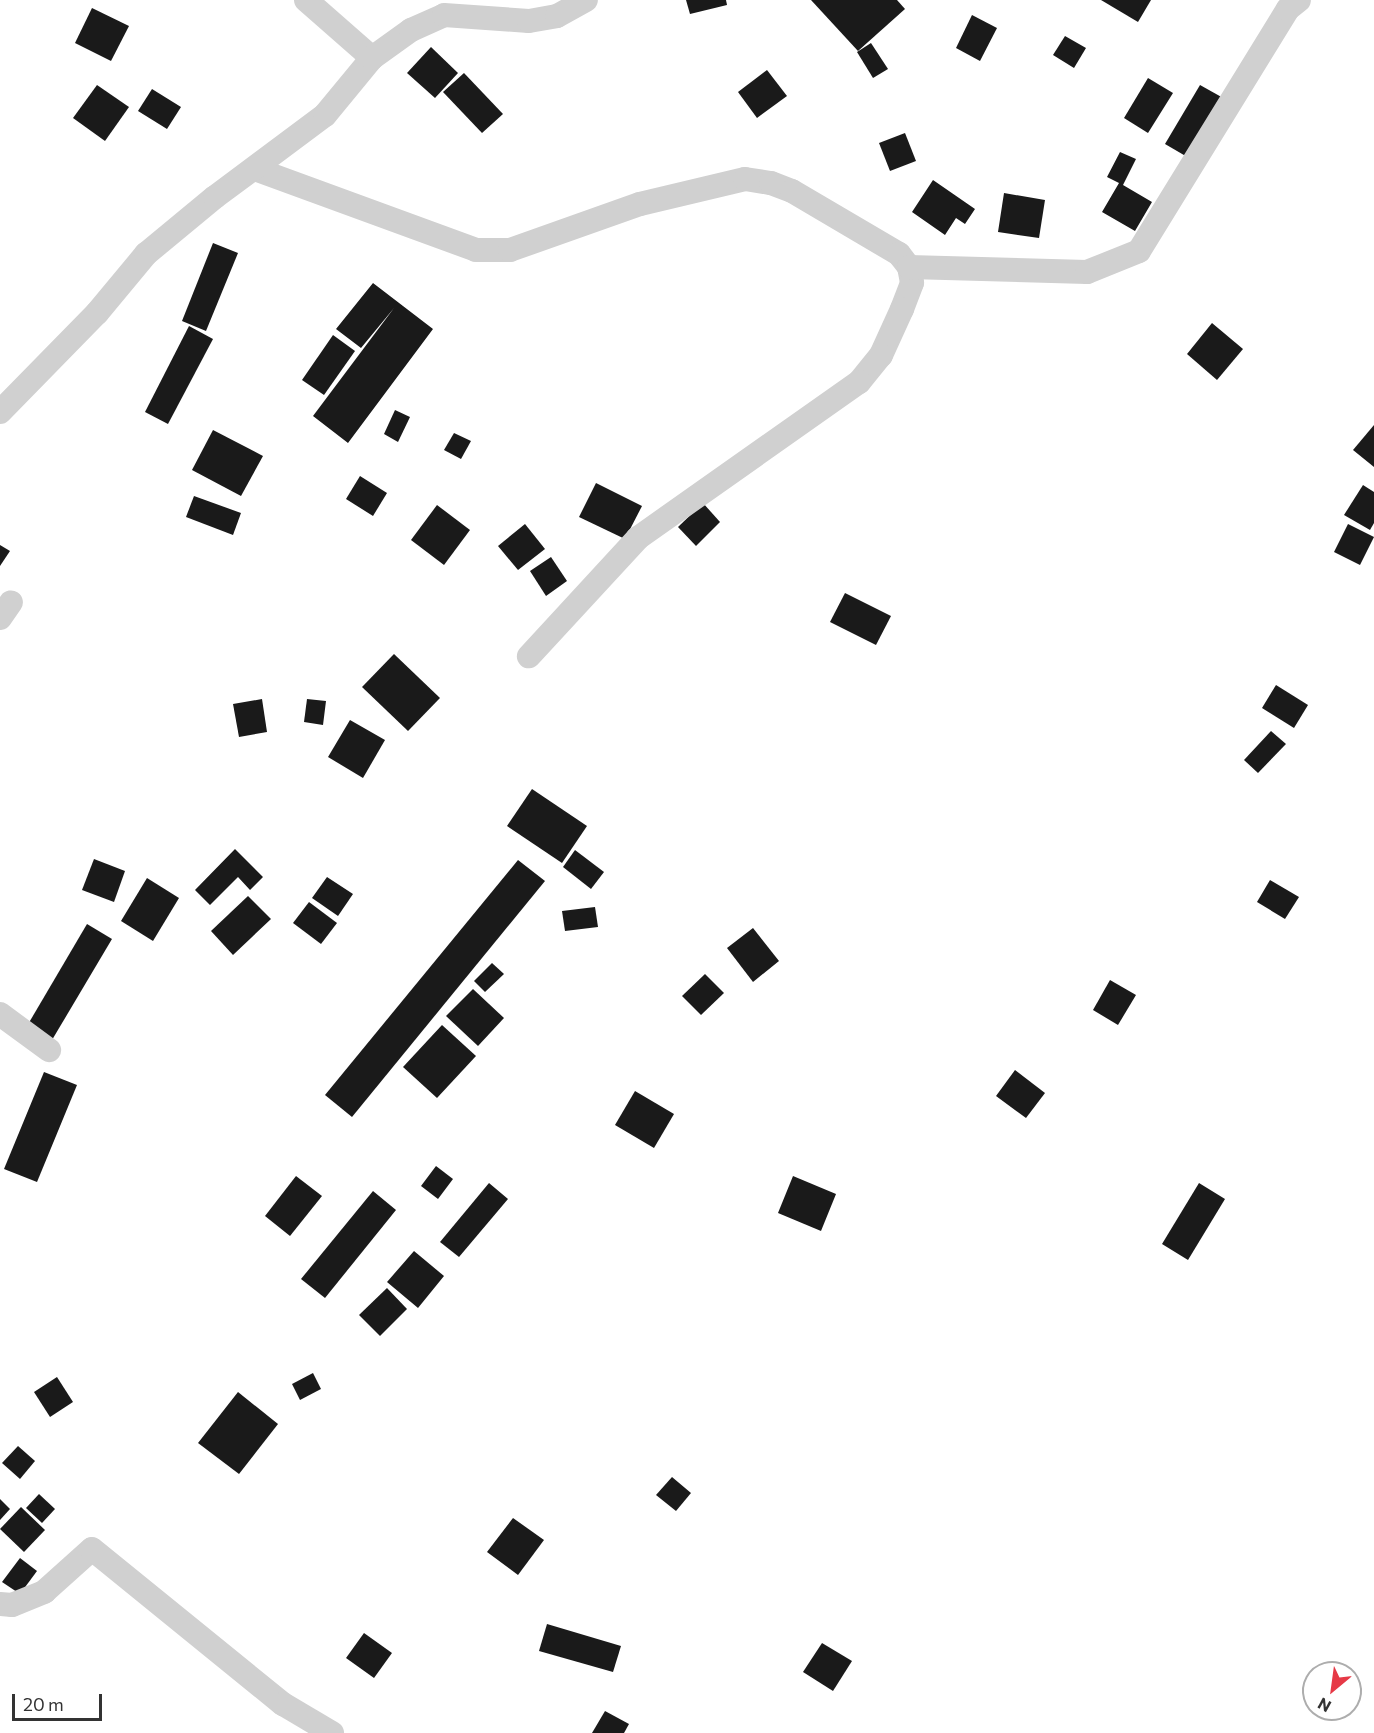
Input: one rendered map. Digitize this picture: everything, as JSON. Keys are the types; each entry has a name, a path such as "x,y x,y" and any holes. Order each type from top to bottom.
{"street":[{"path":"306,0 372,58"},
{"path":"0,412 97,313 146,254 214,197 255,170 325,115 372,58 411,30 444,15 529,21 557,16 586,0"},
{"path":"909,267 1087,272 1138,251 1288,9 1299,0"},
{"path":"255,170 476,250 510,250 640,204 745,179 771,183 792,191 890,248 909,267 912,283 902,309 881,355 859,382 638,538 529,656"},
{"path":"0,1014 49,1050"},
{"path":"0,1604 12,1605 44,1592 92,1549 283,1704 332,1733"}],"building":[{"path":"686,0 726,0 727,5 690,14"},
{"path":"811,0 897,0 905,9 858,51"},
{"path":"1101,0 1151,0 1138,22"},
{"path":"92,8 129,26 111,61 75,43"},
{"path":"972,15 997,28 980,61 956,48"},
{"path":"1065,36 1086,48 1074,68 1053,55"},
{"path":"871,43 888,69 873,78 857,52"},
{"path":"431,47 458,73 435,98 407,73"},
{"path":"767,70 787,96 757,118 738,92"},
{"path":"464,73 503,114 482,133 443,92"},
{"path":"1148,78 1173,93 1148,133 1124,118"},
{"path":"97,85 129,107 105,141 73,118"},
{"path":"1200,85 1225,99 1189,158 1165,144"},
{"path":"152,89 181,107 167,129 138,111"},
{"path":"905,133 916,161 890,171 879,143"},
{"path":"1120,152 1136,159 1123,185 1152,202 1135,231 1102,212 1119,183 1107,177"},
{"path":"933,180 975,209 965,224 956,218 945,235 912,212"},
{"path":"1004,193 1045,200 1039,238 998,232"},
{"path":"213,243 238,253 206,331 182,321"},
{"path":"373,283 433,329 348,443 313,416 394,308 361,348 336,329"},
{"path":"1212,323 1243,349 1217,380 1187,354"},
{"path":"189,326 213,339 168,424 145,412"},
{"path":"333,335 355,351 324,395 302,380"},
{"path":"395,410 410,417 398,442 384,434"},
{"path":"1374,425 1374,467 1353,450"},
{"path":"213,430 263,456 241,496 192,470"},
{"path":"454,433 471,441 461,459 444,450"},
{"path":"360,476 387,493 373,516 346,499"},
{"path":"596,483 642,506 625,539 579,517"},
{"path":"1363,485 1374,492 1374,523 1370,530 1344,515"},
{"path":"194,496 241,513 233,535 186,517"},
{"path":"703,503 720,522 696,546 678,527"},
{"path":"437,505 470,530 444,565 411,540"},
{"path":"525,524 545,549 518,570 498,546"},
{"path":"1348,524 1374,537 1360,565 1334,552"},
{"path":"0,545 10,551 0,566"},
{"path":"551,557 567,581 546,596 530,571"},
{"path":"845,593 891,616 876,645 830,622"},
{"path":"394,654 440,698 408,731 362,687"},
{"path":"1276,685 1308,705 1294,728 1262,708"},
{"path":"262,699 267,732 239,737 233,704"},
{"path":"307,699 326,701 323,725 304,722"},
{"path":"350,720 385,740 363,778 328,757"},
{"path":"1271,731 1286,744 1258,773 1244,760"},
{"path":"532,789 587,826 562,863 507,826"},
{"path":"235,849 263,877 250,890 238,877 210,905 195,890"},
{"path":"575,850 604,872 591,889 563,867"},
{"path":"94,859 125,871 114,902 82,890"},
{"path":"518,860 545,881 352,1117 325,1095"},
{"path":"327,877 353,894 338,916 312,898"},
{"path":"147,878 179,898 153,941 121,921"},
{"path":"1270,880 1299,897 1285,919 1257,902"},
{"path":"248,896 271,919 233,955 211,931"},
{"path":"309,902 337,923 321,944 293,923"},
{"path":"595,907 598,927 565,931 562,911"},
{"path":"87,924 112,939 52,1040 27,1026"},
{"path":"753,928 779,961 753,982 727,948"},
{"path":"492,963 504,974 485,992 474,981"},
{"path":"705,974 724,993 701,1015 682,996"},
{"path":"1110,980 1136,995 1118,1025 1093,1010"},
{"path":"473,989 504,1018 478,1046 446,1016"},
{"path":"442,1025 476,1056 437,1098 403,1067"},
{"path":"1015,1070 1045,1093 1026,1118 996,1096"},
{"path":"44,1072 77,1085 37,1182 4,1169"},
{"path":"635,1091 674,1114 654,1148 615,1125"},
{"path":"436,1166 453,1179 438,1199 421,1186"},
{"path":"296,1176 322,1196 290,1236 265,1216"},
{"path":"793,1176 836,1194 821,1231 778,1213"},
{"path":"489,1183 508,1199 459,1257 440,1242"},
{"path":"1199,1183 1225,1199 1188,1260 1162,1244"},
{"path":"373,1191 396,1210 325,1298 301,1279"},
{"path":"414,1251 444,1276 418,1308 387,1282"},
{"path":"387,1288 407,1309 380,1336 359,1315"},
{"path":"313,1373 321,1389 300,1400 292,1384"},
{"path":"57,1377 73,1402 50,1417 34,1392"},
{"path":"238,1392 278,1424 239,1474 198,1443"},
{"path":"18,1446 35,1461 20,1479 2,1463"},
{"path":"672,1477 691,1493 676,1511 656,1495"},
{"path":"39,1494 55,1509 42,1523 26,1508"},
{"path":"0,1499 10,1509 0,1520"},
{"path":"21,1507 45,1530 24,1552 0,1529"},
{"path":"513,1518 544,1540 518,1575 487,1552"},
{"path":"20,1558 37,1571 20,1594 2,1582"},
{"path":"547,1624 621,1646 613,1672 539,1651"},
{"path":"364,1633 392,1653 374,1678 346,1658"},
{"path":"822,1643 852,1661 833,1691 803,1672"},
{"path":"605,1711 629,1724 624,1733 592,1733"}]}
